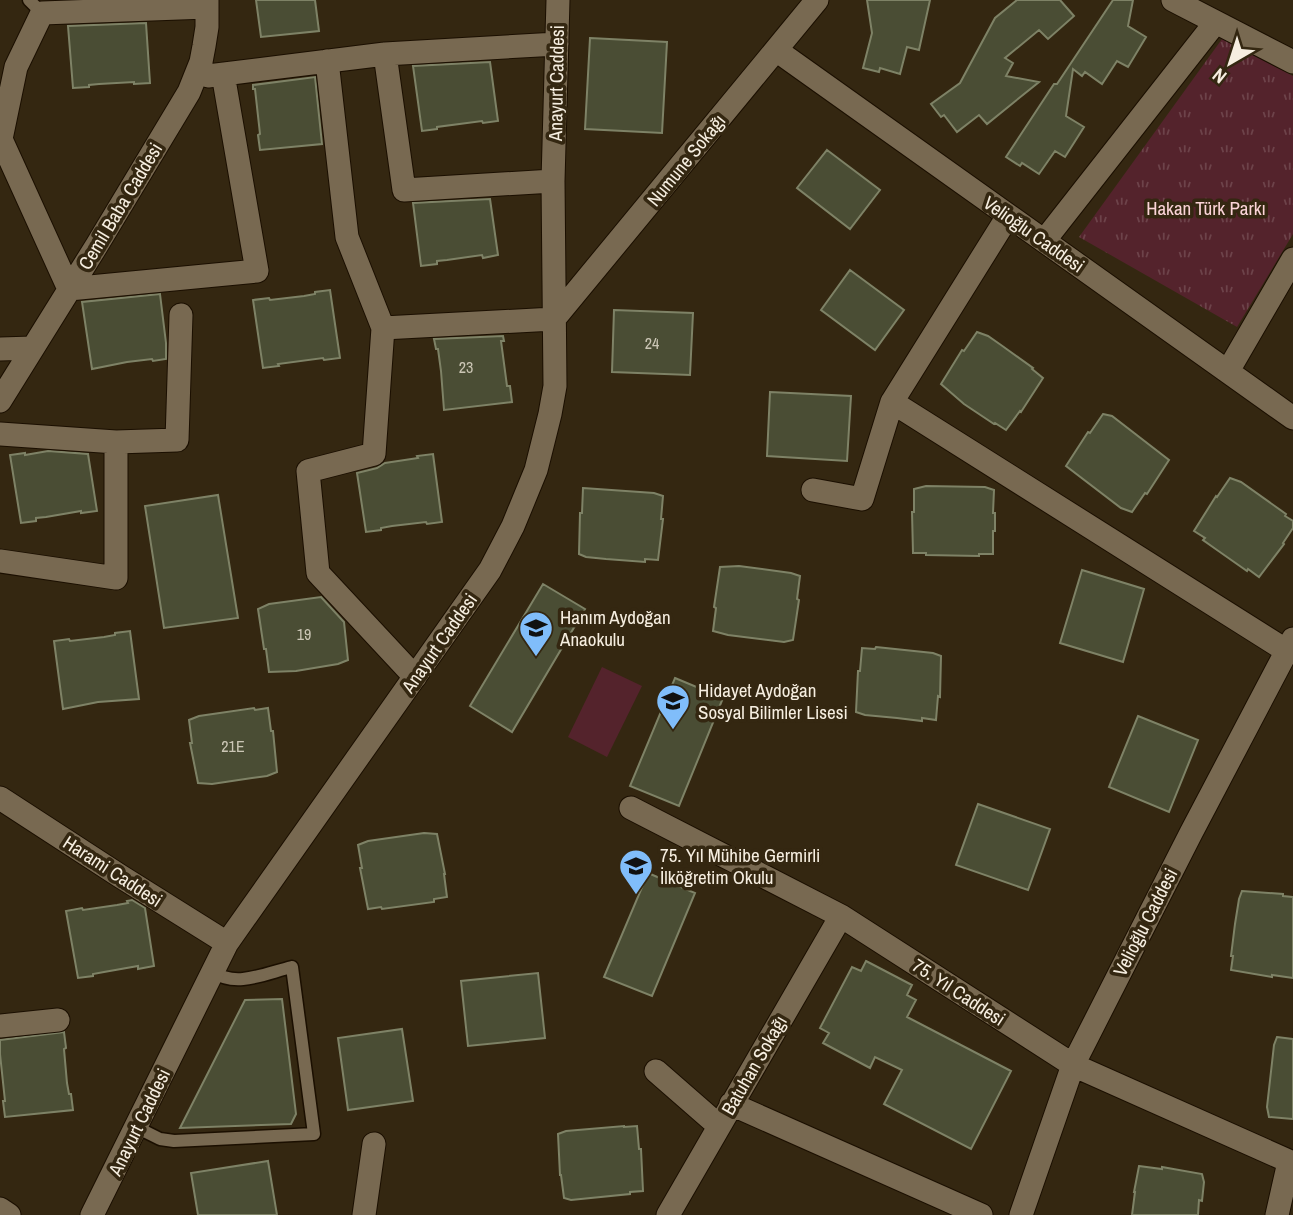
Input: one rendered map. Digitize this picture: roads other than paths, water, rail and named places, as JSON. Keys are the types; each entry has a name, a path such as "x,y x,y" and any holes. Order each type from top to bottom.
{"street":[{"name":"Anayurt Caddesi","path":"92,1215 228,943 491,570 526,499 539,461 555,386 554,181 558,0"},
{"name":"Numune Sokağı","path":"554,320 817,0"},
{"path":"1174,0 1293,62"},
{"path":"207,4 35,6 16,67 0,138 69,289 257,271 223,74"},
{"name":"Cemil Baba Caddesi","path":"0,401 189,92 204,46 207,4"},
{"path":"1044,241 1215,23"},
{"path":"195,77 385,54 557,44"},
{"name":"Velioğlu Caddesi","path":"776,50 1293,418"},
{"path":"385,54 404,190 554,181"},
{"path":"327,61 347,237 383,328 374,454 308,471 317,573 415,677"},
{"path":"813,490 862,499 892,402 1008,216"},
{"path":"1228,371 1293,259"},
{"path":"0,434 116,442 177,440 181,315"},
{"path":"383,328 554,320"},
{"path":"0,349 33,348"},
{"path":"892,402 1290,645"},
{"path":"0,561 116,578 116,442"},
{"name":"Velioğlu Caddesi","path":"1021,1215 1073,1065 1290,645"},
{"name":"Harami Caddesi","path":"0,798 228,943"},
{"name":"75. Yıl Caddesi","path":"631,807 841,916 1073,1065 1291,1163"},
{"name":"Batuhan Sokağı","path":"668,1215 841,916"},
{"path":"0,1026 58,1020"},
{"path":"656,1071 719,1126"},
{"path":"731,1104 981,1215"},
{"path":"363,1215 374,1144"},
{"path":"1277,1215 1291,1163"},
{"path":"0,1209 9,1215"}],"lane":[{"path":"136,1127 160,1139 174,1141 314,1134 292,967 236,980 213,972"}],"place":[{"name":"Hanım Aydoğan Anaokulu","path":"536,658"},
{"name":"Hidayet Aydoğan Sosyal Bilimler Lisesi","path":"673,731"},
{"name":"75. Yıl Mühibe Germirli İlköğretim Okulu","path":"636,896"}],"park label":[{"name":"Hakan Türk Parkı","path":"1206,208"}]}
